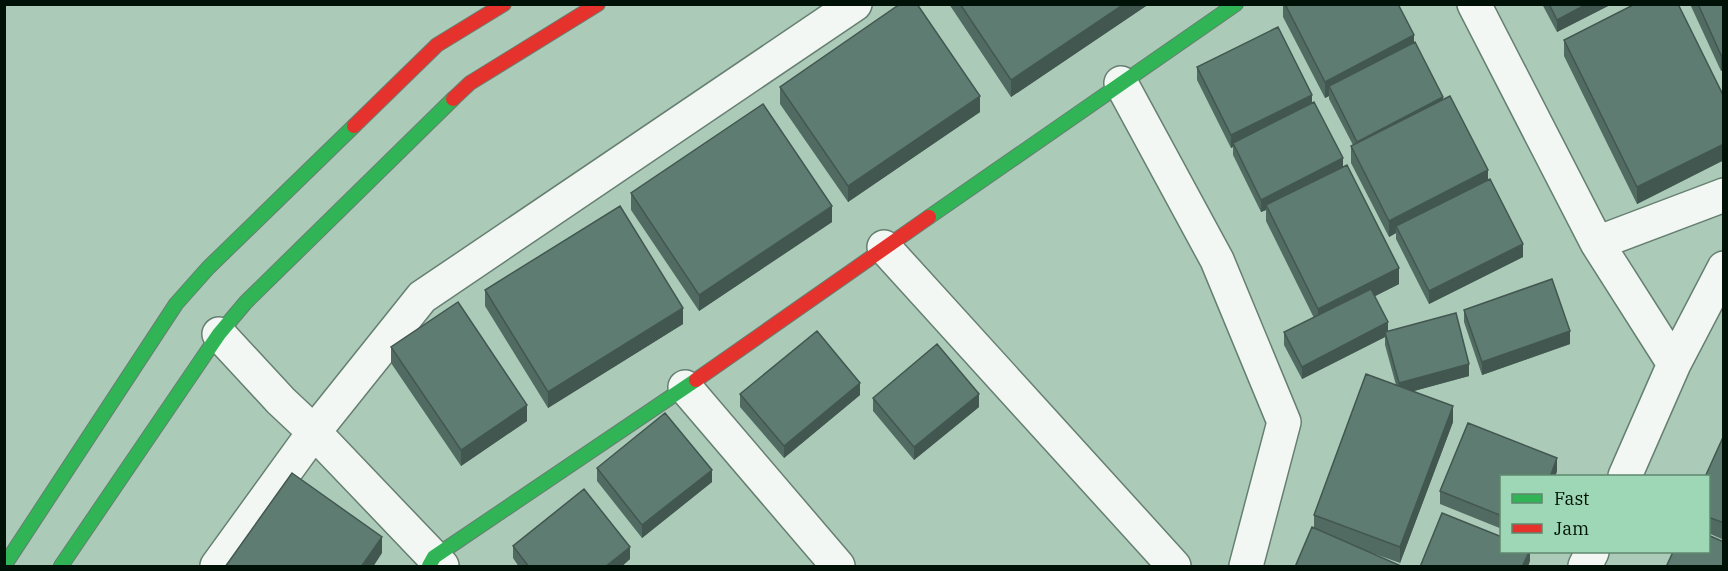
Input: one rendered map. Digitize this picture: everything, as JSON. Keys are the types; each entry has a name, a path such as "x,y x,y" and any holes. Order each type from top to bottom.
{"main road":[{"path":"4,566 176,304 208,268 437,45 504,4"},
{"path":"61,567 219,334 246,302 470,82 598,4"},
{"path":"435,564 884,247 1236,4"}],"street":[{"path":"217,567 314,432 422,297 855,4"},
{"path":"1474,4 1598,243 1674,364"},
{"path":"1121,83 1217,260 1284,422 1246,567"},
{"path":"1598,243 1724,195"},
{"path":"884,247 1174,567"},
{"path":"1626,475 1674,364 1724,268"},
{"path":"219,334 281,401 314,432 435,564"},
{"path":"685,387 835,566"},
{"path":"1585,567 1592,553"}],"building":[{"path":"900,4 917,4 980,96 848,186 780,87"},
{"path":"960,4 1124,4 1011,80"},
{"path":"1285,4 1398,4 1414,35 1325,82"},
{"path":"1549,4 1587,4 1557,20"},
{"path":"1635,4 1678,4 1724,97 1724,144 1637,187 1564,40"},
{"path":"1698,4 1724,4 1724,54 1721,55"},
{"path":"1278,27 1312,95 1231,135 1197,67"},
{"path":"1415,42 1443,97 1357,142 1329,86"},
{"path":"1450,96 1488,170 1389,221 1351,146"},
{"path":"1314,102 1343,158 1261,200 1233,143"},
{"path":"763,104 832,206 699,295 631,193"},
{"path":"1347,165 1399,268 1318,309 1266,205"},
{"path":"1490,179 1523,244 1429,291 1396,226"},
{"path":"620,206 683,308 548,392 485,290"},
{"path":"1552,279 1570,331 1482,362 1464,310"},
{"path":"1371,289 1388,322 1302,367 1284,332"},
{"path":"458,302 527,405 461,450 391,347"},
{"path":"1456,313 1469,364 1399,383 1385,332"},
{"path":"817,331 860,383 784,446 740,394"},
{"path":"937,344 979,394 914,447 873,398"},
{"path":"1366,374 1453,406 1400,547 1314,515"},
{"path":"665,413 712,470 642,525 597,468"},
{"path":"1468,423 1557,458 1551,475 1500,475 1500,515 1440,491"},
{"path":"1724,435 1724,523 1710,518 1710,475 1706,475"},
{"path":"292,473 382,537 361,567 225,567"},
{"path":"584,489 630,547 605,567 529,567 513,546"},
{"path":"1442,513 1500,536 1500,553 1529,553 1522,567 1420,567"},
{"path":"1312,527 1401,566 1401,567 1295,567"},
{"path":"1710,536 1724,542 1724,567 1666,567 1673,553 1710,553"}],"traffic: fast":[{"path":"929,217 1236,4"},
{"path":"61,566 219,334 246,302 453,99"},
{"path":"4,566 176,304 208,268 354,126"},
{"path":"429,566 434,557 696,380"}],"traffic: jam":[{"path":"354,126 437,45 504,4"},
{"path":"453,99 470,83 598,4"},
{"path":"696,380 929,217"}]}
